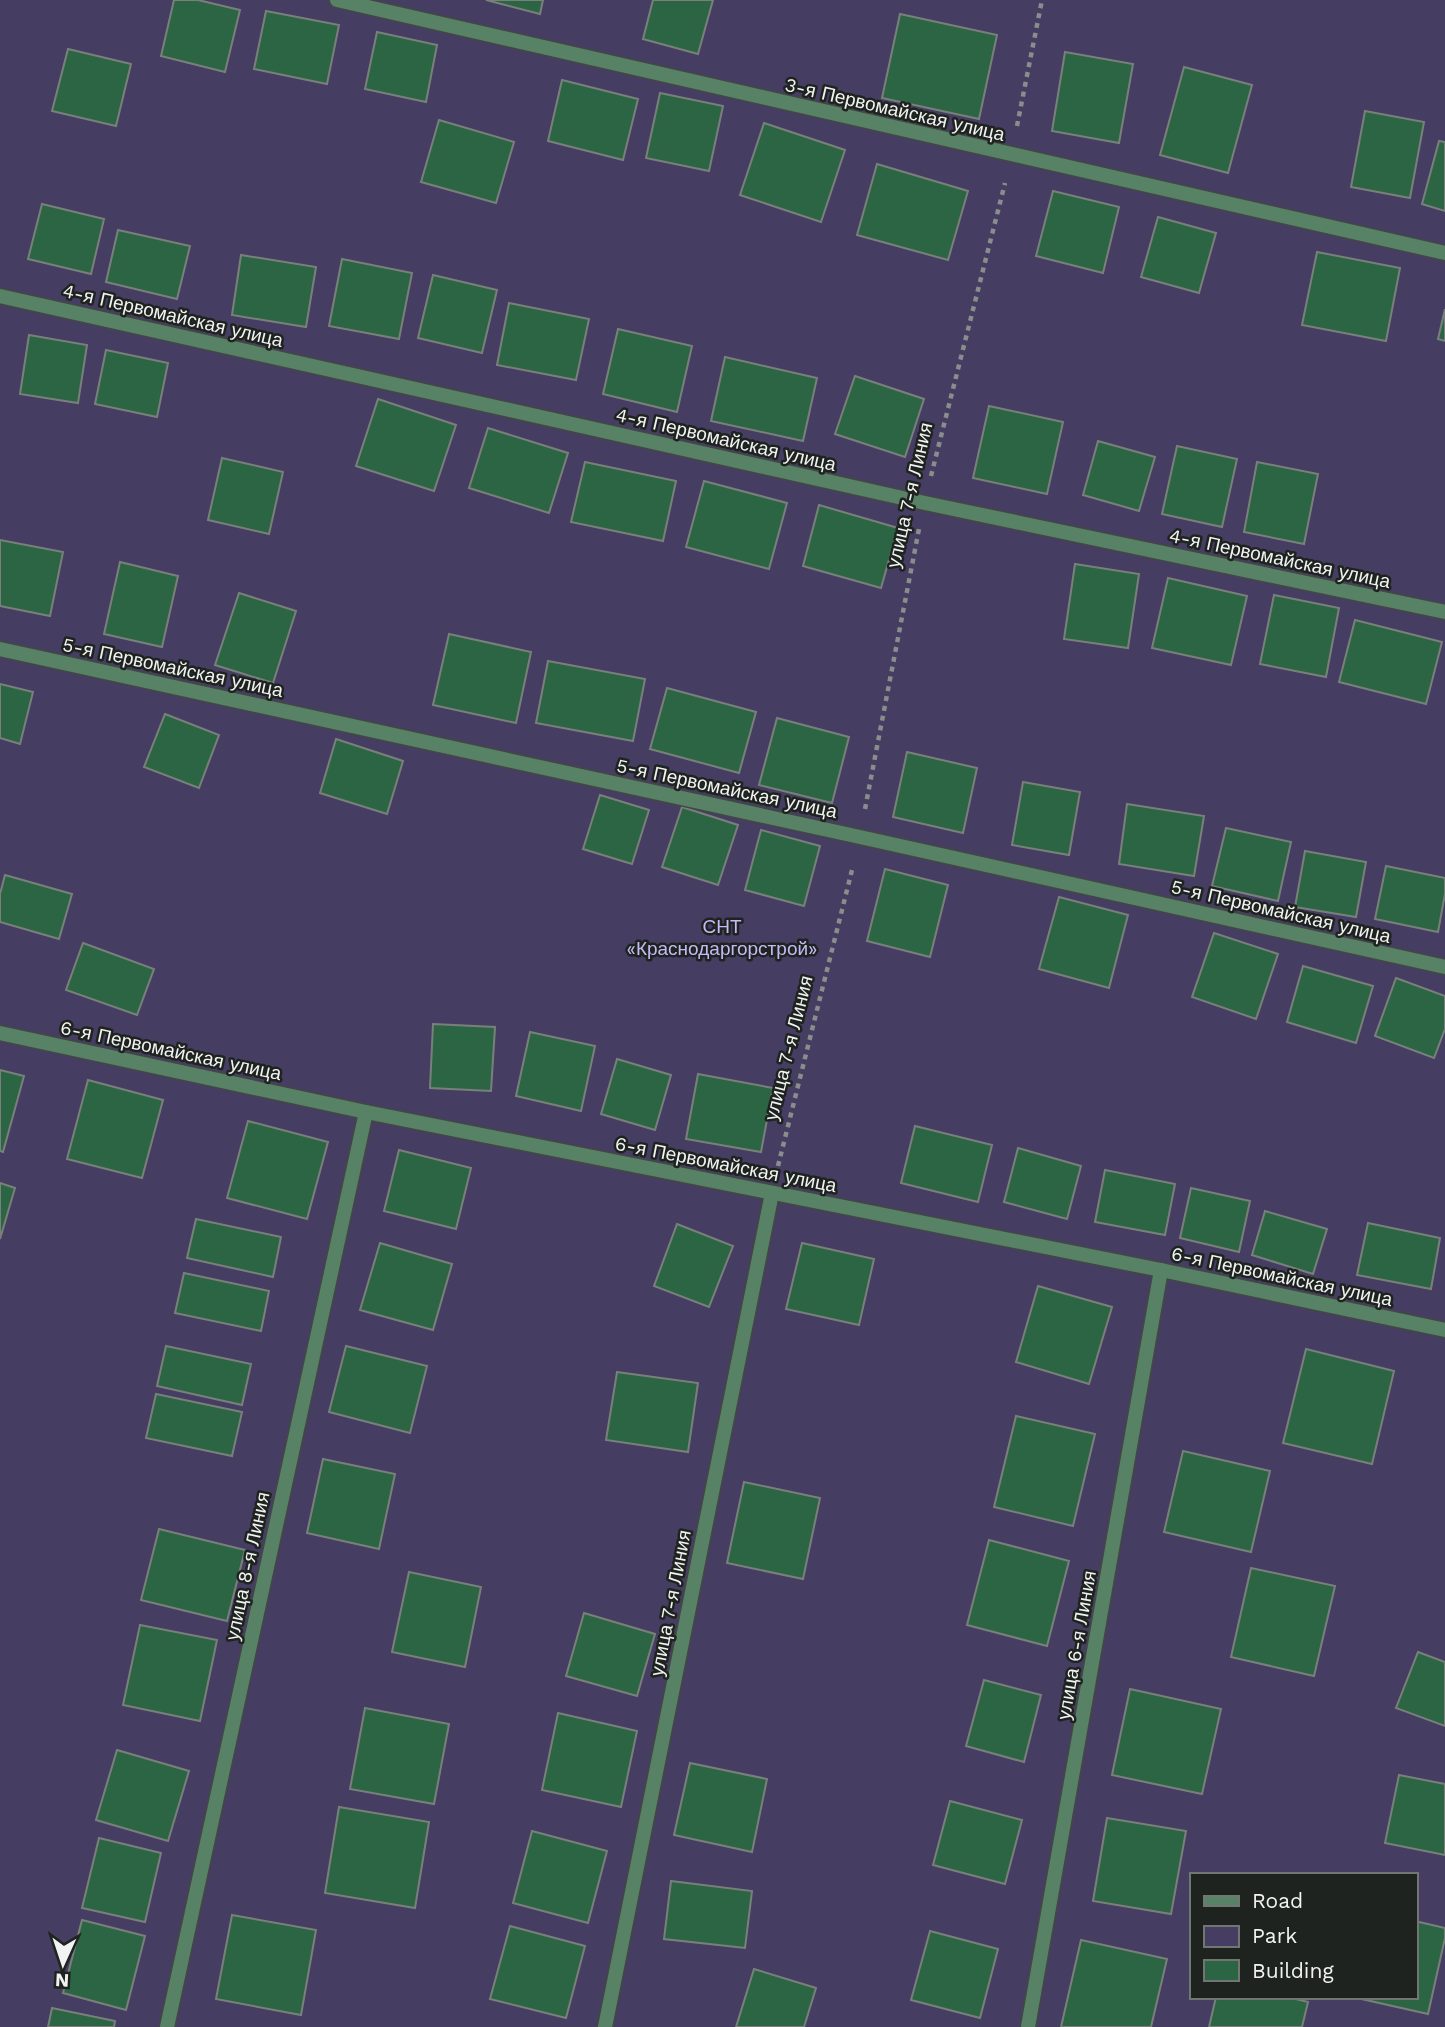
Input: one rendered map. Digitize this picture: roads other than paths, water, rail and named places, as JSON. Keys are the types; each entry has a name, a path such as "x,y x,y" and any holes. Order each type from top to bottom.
{"street":[{"name":"3-я Первомайская улица","path":"337,0 1445,253"},
{"name":"4-я Первомайская улица","path":"0,296 925,503 1445,612"},
{"name":"5-я Первомайская улица","path":"0,649 1445,967"},
{"name":"6-я Первомайская улица","path":"0,1033 366,1112 1161,1270 1445,1330"},
{"name":"улица 8-я Линия","path":"167,2027 366,1112"},
{"name":"улица 7-я Линия","path":"605,2027 772,1193"},
{"name":"улица 6-я Линия","path":"1028,2027 1161,1270"}],"park label":[{"name":"СНТ «Краснодаргорстрой»","path":"722,937"}]}
